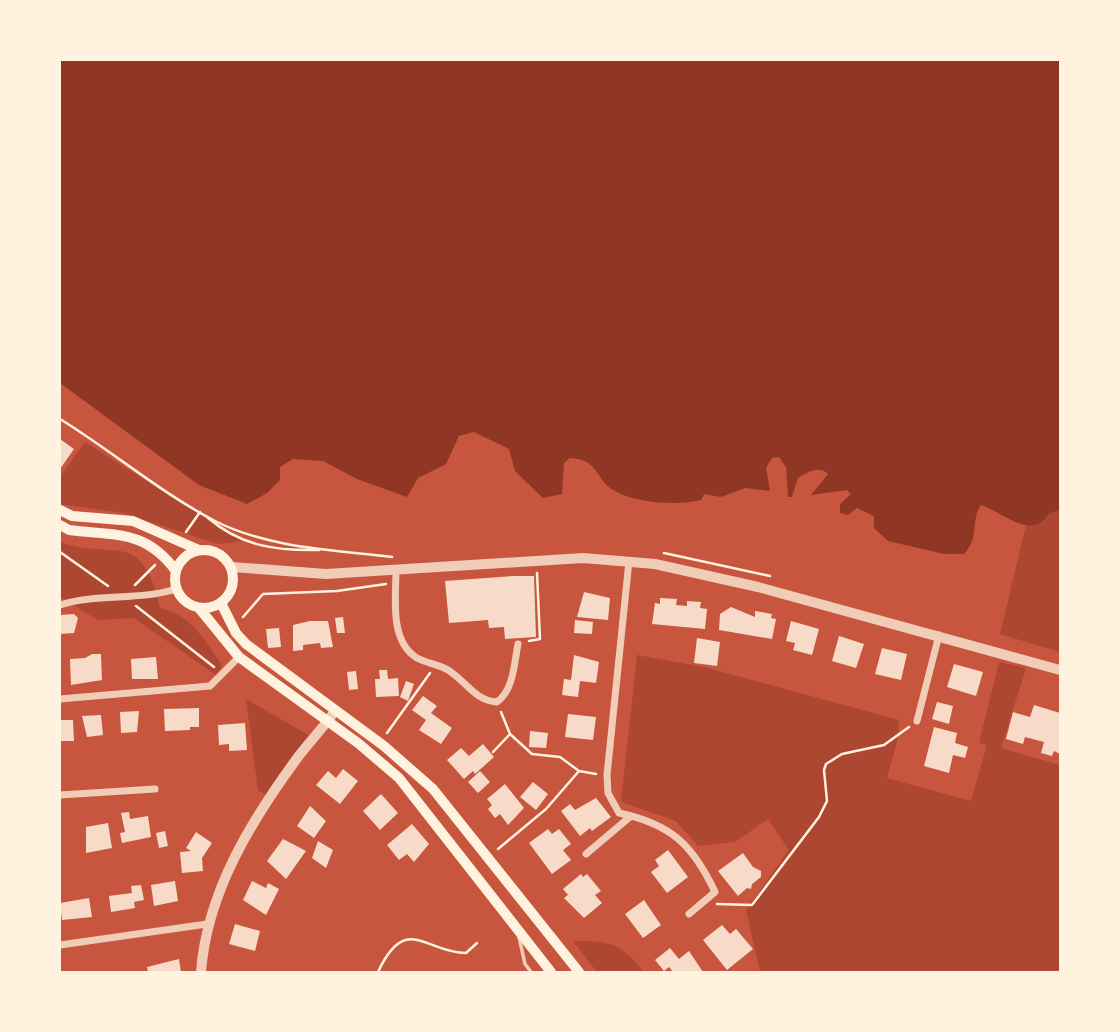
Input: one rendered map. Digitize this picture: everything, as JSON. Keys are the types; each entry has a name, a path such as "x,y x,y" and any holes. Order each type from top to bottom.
{"main road":[{"path":"60,510 72,516 133,521 199,550 218,553 232,567 233,587 221,603 199,608"},
{"path":"60,525 69,530 138,538 159,550 176,571"},
{"path":"199,550 184,557 176,571 176,589 185,601 199,608 239,657 375,757 416,797 551,972"},
{"path":"221,603 236,633 246,645 384,746 433,789 532,917 579,972"}],"street":[{"path":"232,567 326,574 560,559 629,561 721,577 1060,670"},
{"path":"629,561 607,775 608,793 619,813 662,826 692,849 715,892 689,914"},
{"path":"396,570 397,620 402,642 418,659 448,670 484,701 497,702 510,688 518,644"},
{"path":"60,605 78,600 123,596 150,597 176,589"},
{"path":"917,721 939,635"},
{"path":"60,699 210,686 239,657"},
{"path":"201,972 206,924 238,851 298,757 335,711"},
{"path":"60,795 155,789"},
{"path":"586,855 631,816"},
{"path":"60,944 206,924"}],"lane":[{"path":"517,928 525,964 531,972"}],"path":[{"path":"200,512 231,536 258,546 329,550"},
{"path":"60,552 123,596 222,674"},
{"path":"518,644 540,639 537,572 524,572"},
{"path":"244,622 243,615 263,594 337,591 396,582"},
{"path":"383,738 436,665"},
{"path":"497,702 510,734 532,754 559,757 579,771 607,775"},
{"path":"701,904 752,905 819,817 827,801 824,770 826,764 842,754 884,745 917,721"},
{"path":"493,752 510,734"},
{"path":"495,851 546,809 579,771"},
{"path":"379,972 389,953 409,940 419,938 459,953 466,953 477,943"}],"shaded area":[{"path":"60,60 1060,60 1060,510 1049,513 1042,522 1026,525 981,505 969,548 964,554 944,554 888,541 874,528 874,516 857,508 848,515 840,513 840,504 851,494 847,490 811,495 828,474 825,471 809,472 798,478 792,497 788,497 786,467 779,457 772,458 766,468 770,491 745,488 721,497 704,494 701,500 668,503 632,498 613,490 592,466 579,459 570,458 564,463 562,494 543,498 515,471 509,449 474,432 459,436 446,464 418,478 407,497 357,479 323,461 293,459 280,467 280,480 267,493 247,504 199,485 60,383"},
{"path":"1060,383 1060,652 1000,634"},
{"path":"85,442 242,541 218,544 123,513 60,504 60,477"},
{"path":"60,542 124,552 135,557 145,566 160,608 181,616 189,623 222,665 216,675 134,618 98,620 60,597"},
{"path":"637,655 704,667 899,720 898,738 887,778 971,801 987,745 979,743 999,662 1026,668 1001,748 1060,765 1060,972 760,972 746,910 789,850 768,819 735,842 698,846 676,821 621,802"},
{"path":"246,699 310,736 266,795 258,790"},
{"path":"573,941 613,945 628,954 644,972 597,972"}],"building":[{"path":"60,439 74,449 60,469"},
{"path":"534,576 536,637 505,639 504,627 489,628 488,620 449,623 445,581"},
{"path":"584,592 610,598 608,620 577,617"},
{"path":"660,598 677,599 676,605 687,606 687,601 701,602 700,608 707,609 705,629 652,624 655,603 660,604"},
{"path":"731,607 755,617 755,611 772,614 771,618 776,619 772,639 719,630 720,614"},
{"path":"74,614 78,618 74,633 60,634 60,615"},
{"path":"343,617 345,633 337,633 335,618"},
{"path":"575,620 593,622 592,634 574,633"},
{"path":"328,621 333,647 321,648 320,643 303,645 303,650 293,651 293,625"},
{"path":"791,621 819,629 812,655 793,650 795,643 786,641"},
{"path":"279,628 281,647 268,648 266,629"},
{"path":"839,636 864,644 856,668 832,661"},
{"path":"697,638 720,642 717,666 694,663"},
{"path":"882,648 907,654 901,680 875,674"},
{"path":"92,654 101,654 102,680 71,685 70,659 85,658"},
{"path":"574,655 599,662 596,683 580,681 578,697 562,695 564,679 571,680"},
{"path":"156,657 158,679 132,679 131,659"},
{"path":"954,664 983,672 976,696 947,687"},
{"path":"379,670 387,670 388,679 398,678 399,696 376,697 375,679 380,679"},
{"path":"356,671 358,689 349,690 347,672"},
{"path":"406,681 414,684 408,701 400,697"},
{"path":"423,696 437,706 431,713 452,728 441,744 419,730 426,720 412,710"},
{"path":"937,702 953,706 949,724 932,719"},
{"path":"1034,705 1060,713 1060,754 1054,751 1052,756 1041,753 1044,742 1025,737 1023,744 1006,739 1013,712 1030,717"},
{"path":"199,708 199,727 165,731 164,709"},
{"path":"139,711 137,732 121,733 120,712"},
{"path":"568,714 596,717 593,740 565,737"},
{"path":"101,715 103,735 87,737 82,716"},
{"path":"60,720 73,720 74,741 60,741"},
{"path":"245,723 247,750 229,751 229,744 219,745 218,725"},
{"path":"934,727 957,733 955,743 968,747 965,758 953,755 949,773 924,766"},
{"path":"530,731 548,733 546,748 529,747"},
{"path":"483,744 494,757 475,774 473,771 464,779 447,760 461,748 469,756"},
{"path":"343,769 358,781 340,804 316,785 328,771 336,778"},
{"path":"480,771 490,782 478,793 468,782"},
{"path":"533,782 548,794 536,810 520,797"},
{"path":"505,784 524,808 508,825 500,814 495,818 488,809 492,805 487,799"},
{"path":"381,794 398,813 380,830 363,811"},
{"path":"596,798 611,817 580,836 561,811 570,804 575,810"},
{"path":"310,806 326,821 314,838 297,826"},
{"path":"129,812 130,819 148,816 151,837 122,843 120,833 125,832 121,813"},
{"path":"108,823 112,848 86,853 86,827"},
{"path":"412,824 429,844 414,862 407,854 399,860 387,845"},
{"path":"548,829 552,834 559,829 571,844 563,850 571,860 552,874 529,843"},
{"path":"165,831 168,846 159,848 156,833"},
{"path":"196,832 212,843 202,858 203,871 182,873 180,852 191,851 186,848"},
{"path":"283,839 306,851 286,879 267,861"},
{"path":"318,841 333,850 326,868 312,858"},
{"path":"668,850 688,877 667,893 651,872 659,866 655,860"},
{"path":"743,853 753,867 761,871 761,877 752,884 751,889 747,888 738,896 718,871"},
{"path":"581,874 583,877 587,874 601,891 595,895 602,903 584,918 564,898 568,895 563,889"},
{"path":"175,881 178,901 154,906 151,885"},
{"path":"252,881 266,888 268,883 279,889 266,915 243,900"},
{"path":"141,885 144,900 134,902 135,908 111,912 109,896 132,893 131,886"},
{"path":"89,898 92,917 62,920 60,903"},
{"path":"644,900 661,925 643,938 625,914"},
{"path":"235,924 260,931 255,951 229,944"},
{"path":"722,925 730,934 736,929 753,949 727,970 703,940"},
{"path":"670,948 679,959 689,951 703,972 673,972 669,967 664,971 655,960"},
{"path":"179,959 181,972 148,972 147,967"}]}
